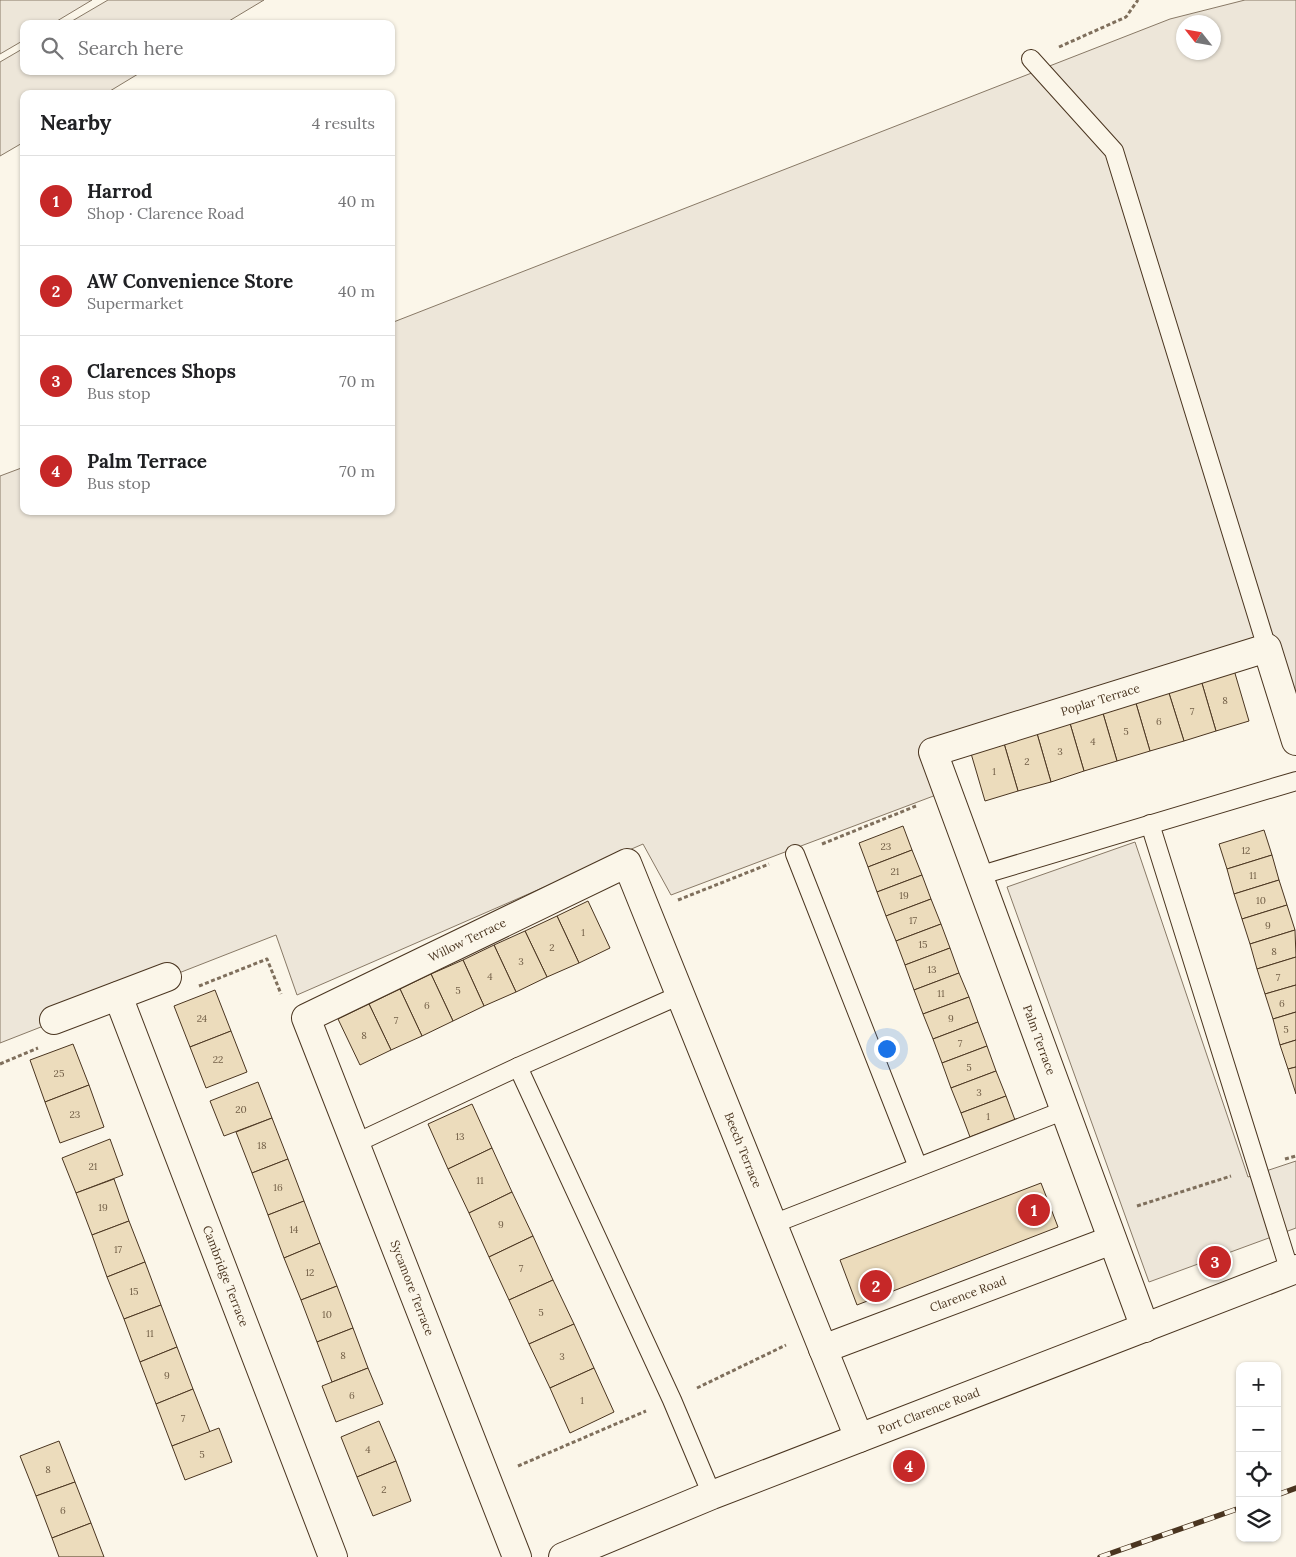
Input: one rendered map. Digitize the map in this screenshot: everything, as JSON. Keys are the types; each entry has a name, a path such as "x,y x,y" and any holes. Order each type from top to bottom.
{"street":[{"path":"1267,648 1296,742"},
{"name":"Poplar Terrace","path":"933,752 1267,648"},
{"name":"Palm Terrace","path":"933,752 1145,1328"},
{"name":"Beech Terrace","path":"627,863 859,1438"},
{"name":"Willow Terrace","path":"306,1018 627,863"},
{"path":"54,1020 167,977"},
{"name":"Cambridge Terrace","path":"118,996 333,1557"},
{"name":"Sycamore Terrace","path":"306,1018 517,1557"},
{"name":"Clarence Road","path":"823,1349 1108,1228"},
{"name":"Port Clarence Road","path":"563,1557 712,1495 1293,1270"}],"lane":[{"path":"1031,59 1114,151 1267,648"},
{"path":"978,876 1296,781"},
{"path":"1150,824 1258,1168 1293,1270"},
{"path":"795,854 918,1167"},
{"path":"356,1142 680,995"},
{"path":"518,1067 672,1400 712,1495"},
{"path":"773,1224 1065,1110"}],"path":[{"path":"1031,59 1126,17 1138,0"},
{"path":"167,977 175,995 268,959"},
{"path":"1108,1228 1258,1168 1296,1156"}],"shaded area":[{"path":"0,0 92,0 59,20 20,20 20,42 0,54"},
{"path":"108,0 264,0 231,20 74,20"},
{"path":"1245,0 1296,0 1296,720 1255,638 934,742 952,789 671,895 643,844 297,995 276,935 0,1043 0,476 20,468 20,515 395,515 395,321 1170,19 1176,17 1176,60 1221,60 1221,15 1186,15"},
{"path":"20,50 20,75 136,75 112,90 20,90 20,144 0,156 0,62"},
{"path":"1135,842 1248,1177 1296,1161 1296,1228 1149,1282 1007,887"}],"building":[{"path":"1234,670 1249,721 1216,731 1201,680"},
{"path":"1201,680 1216,731 1184,741 1168,690"},
{"path":"1168,690 1184,741 1150,751 1135,700"},
{"path":"1135,700 1150,751 1117,761 1102,710"},
{"path":"1102,710 1117,761 1084,771 1069,720"},
{"path":"1069,720 1084,771 1051,782 1036,730"},
{"path":"1036,730 1051,782 1018,791 1003,740"},
{"path":"1003,740 1018,791 985,801 970,750"},
{"path":"903,826 912,850 868,867 859,843"},
{"path":"1264,830 1272,855 1227,869 1219,844"},
{"path":"912,850 922,875 877,892 868,867"},
{"path":"1272,855 1279,880 1234,894 1227,869"},
{"path":"922,875 931,899 886,916 877,892"},
{"path":"1279,880 1287,905 1242,919 1234,894"},
{"path":"931,899 941,924 896,941 886,916"},
{"path":"588,901 610,948 579,963 557,916"},
{"path":"1287,905 1295,930 1250,944 1242,919"},
{"path":"557,916 579,963 547,977 525,931"},
{"path":"941,924 950,948 905,965 896,941"},
{"path":"1295,930 1296,957 1257,969 1250,944"},
{"path":"525,931 547,977 516,992 494,945"},
{"path":"494,945 516,992 484,1006 463,960"},
{"path":"950,948 959,973 914,990 905,965"},
{"path":"1296,957 1296,985 1265,994 1257,969"},
{"path":"463,960 484,1006 453,1021 431,974"},
{"path":"959,973 969,997 923,1014 914,990"},
{"path":"431,974 453,1021 422,1036 400,989"},
{"path":"1296,985 1296,1012 1273,1019 1265,994"},
{"path":"400,989 422,1036 391,1050 369,1004"},
{"path":"215,990 231,1031 190,1047 174,1006"},
{"path":"969,997 978,1022 933,1039 923,1014"},
{"path":"369,1004 391,1050 360,1065 338,1019"},
{"path":"1296,1012 1296,1040 1280,1045 1273,1019"},
{"path":"978,1022 987,1046 942,1063 933,1039"},
{"path":"231,1031 247,1072 206,1088 190,1047"},
{"path":"1296,1040 1296,1067 1288,1069 1280,1045"},
{"path":"73,1044 89,1085 45,1102 30,1060"},
{"path":"987,1046 996,1071 951,1088 942,1063"},
{"path":"1296,1067 1296,1094 1288,1069"},
{"path":"996,1071 1006,1096 961,1113 951,1088"},
{"path":"258,1082 272,1118 224,1136 210,1101"},
{"path":"89,1085 104,1127 60,1143 45,1102"},
{"path":"1006,1096 1015,1120 970,1137 961,1113"},
{"path":"472,1104 492,1148 448,1169 428,1124"},
{"path":"272,1118 288,1159 252,1173 236,1132"},
{"path":"110,1139 123,1175 76,1193 62,1158"},
{"path":"492,1148 512,1192 469,1213 448,1169"},
{"path":"288,1159 304,1201 268,1215 252,1173"},
{"path":"114,1179 129,1221 92,1235 76,1193"},
{"path":"1041,1183 1058,1227 857,1305 840,1260"},
{"path":"512,1192 533,1236 489,1257 469,1213"},
{"path":"304,1201 320,1243 284,1258 268,1215"},
{"path":"129,1221 145,1262 107,1277 92,1235"},
{"path":"533,1236 553,1280 509,1300 489,1257"},
{"path":"320,1243 337,1286 301,1300 284,1258"},
{"path":"145,1262 161,1305 124,1319 107,1277"},
{"path":"553,1280 574,1324 529,1344 509,1300"},
{"path":"337,1286 353,1328 317,1342 301,1300"},
{"path":"161,1305 177,1347 140,1362 124,1319"},
{"path":"574,1324 594,1368 550,1388 529,1344"},
{"path":"353,1328 368,1368 332,1382 317,1342"},
{"path":"177,1347 193,1389 156,1404 140,1362"},
{"path":"368,1368 383,1404 336,1422 322,1386"},
{"path":"594,1368 614,1412 570,1433 550,1388"},
{"path":"193,1389 210,1432 172,1446 156,1404"},
{"path":"379,1421 396,1461 357,1477 341,1437"},
{"path":"219,1428 232,1462 185,1480 172,1446"},
{"path":"59,1441 75,1482 36,1496 20,1456"},
{"path":"396,1461 411,1501 373,1516 357,1477"},
{"path":"75,1482 91,1523 52,1538 36,1496"},
{"path":"91,1523 104,1557 59,1557 52,1538"}],"railway":[{"path":"1281,1494 1296,1488"},
{"path":"1100,1557 1236,1509"}],"place":[{"name":"Harrod","path":"1034,1210"},
{"name":"Clarences Shops","path":"1215,1262"},
{"name":"AW Convenience Store","path":"876,1286"},
{"name":"Palm Terrace","path":"909,1466"}]}
